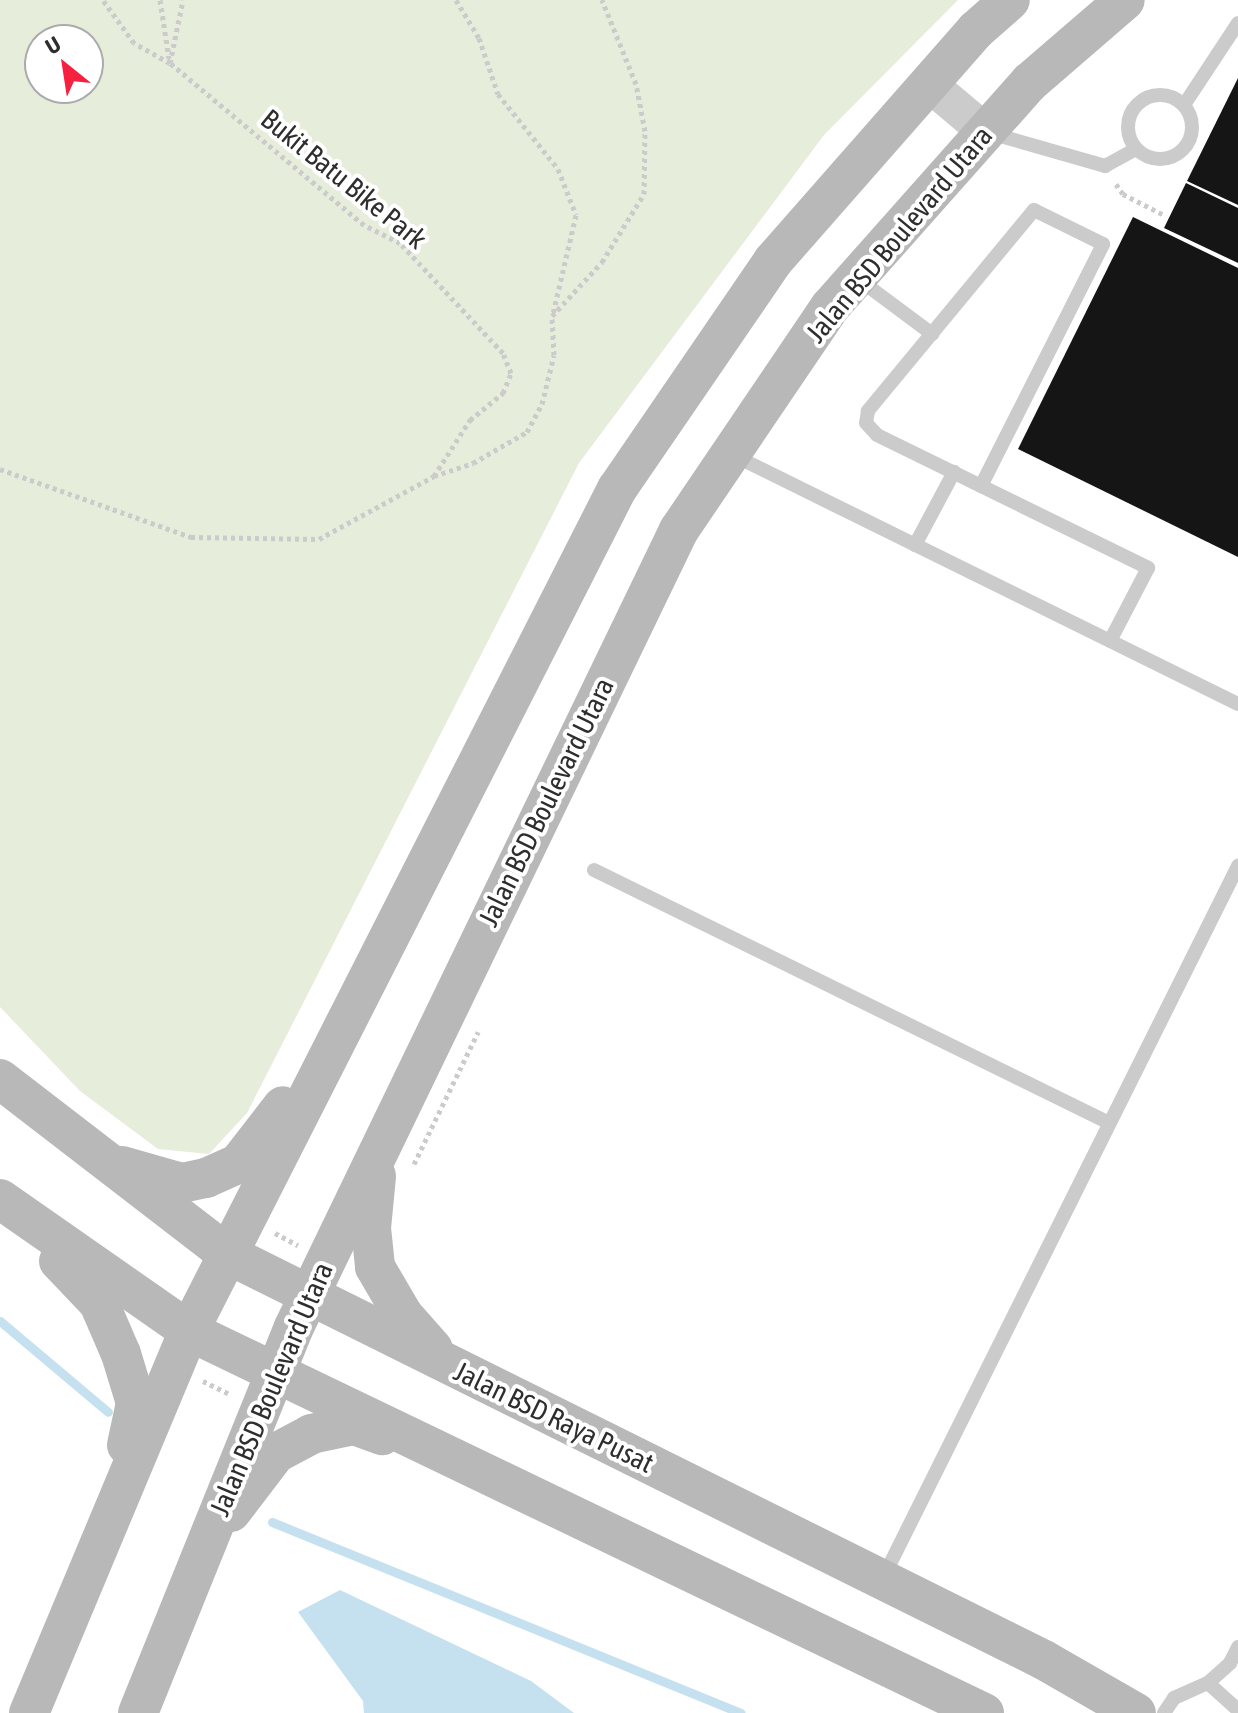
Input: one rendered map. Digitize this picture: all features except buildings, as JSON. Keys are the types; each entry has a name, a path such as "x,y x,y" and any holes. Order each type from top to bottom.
{"main road":[{"path":"29,1713 189,1331 617,489 773,261 929,84 1010,0"},
{"name":"Jalan BSD Boulevard Utara","path":"138,1713 266,1390 379,1145 679,530 830,307 1030,82 1125,0"},
{"path":"92,1155 155,1179 182,1183 206,1178 238,1164 325,1063"},
{"name":"Jalan BSD Raya Pusat","path":"0,1079 92,1155 227,1254 1044,1660 1136,1713"},
{"path":"379,1145 371,1228 375,1267 403,1315 447,1363"},
{"path":"1,1200 189,1331 266,1390 473,1468 984,1713"},
{"path":"1,1200 99,1303 121,1354 136,1403 112,1517"},
{"path":"203,1549 276,1453 311,1434 354,1425 473,1468"}],"street":[{"path":"929,84 986,132"}],"lane":[{"path":"1184,105 1238,23"},
{"path":"1166,95 1184,105 1192,123 1189,142 1174,156 1154,159 1136,149 1127,131 1131,112 1146,98 1166,95"},
{"path":"986,132 1105,166 1136,149"},
{"path":"981,486 1103,244 1034,210 868,411 866,423 877,435 1148,568 1110,641"},
{"path":"857,278 932,334"},
{"path":"729,453 1110,641 1236,699"},
{"path":"915,545 954,472"},
{"path":"882,1579 1238,866"},
{"path":"594,870 1109,1123"},
{"path":"1164,1713 1174,1698 1208,1683 1230,1663 1238,1647"},
{"path":"1208,1683 1238,1710"}],"path":[{"name":"Bukit Batu Bike Park","path":"0,469 191,537 319,539 434,476 470,420 503,393 511,373 503,353 400,243 364,225 170,63 134,43 103,0"},
{"path":"160,0 170,63"},
{"path":"170,63 183,0"},
{"path":"434,476 473,463 527,432 542,404 554,355 552,316 576,215 558,169 498,94 479,38 456,0"},
{"path":"552,316 602,262 644,194 645,131 636,84 602,0"},
{"path":"1105,166 1123,194 1166,216"},
{"path":"412,1168 482,1022"},
{"path":"245,1219 327,1259"},
{"path":"174,1368 266,1390"}],"green space":[{"path":"0,0 958,0 824,135 579,463 247,1113 209,1154 158,1149 80,1091 0,1007"}],"water":[{"path":"340,1590 531,1681 574,1713 364,1713 363,1701 298,1612"}],"waterway":[{"path":"0,1321 108,1412"},
{"path":"272,1522 741,1713"}]}
